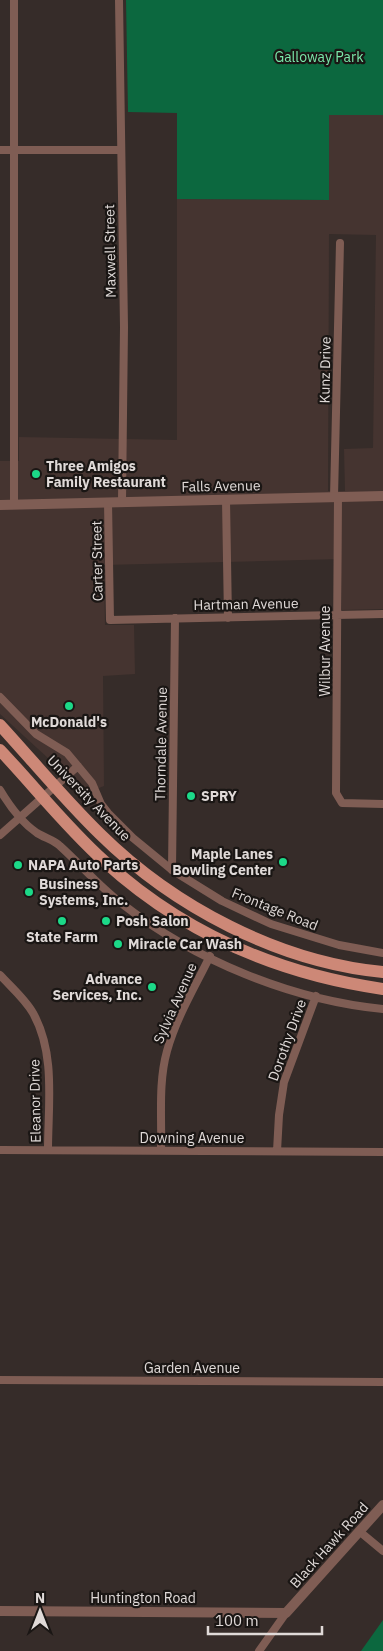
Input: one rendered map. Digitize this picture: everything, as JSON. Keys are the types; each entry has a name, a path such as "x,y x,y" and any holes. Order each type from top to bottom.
{"main road":[{"name":"University Avenue","path":"0,725 100,834 162,885 205,912 252,937 326,961 383,972"},
{"path":"0,750 104,862 151,900 201,931 284,968 314,977 383,990"}],"street":[{"path":"14,0 14,504"},
{"name":"Maxwell Street","path":"119,0 124,327 122,502"},
{"path":"0,150 121,150"},
{"name":"Kunz Drive","path":"336,497 340,243"},
{"name":"Falls Avenue","path":"0,505 383,496"},
{"name":"Wilbur Avenue","path":"336,497 338,615 336,794 342,803 383,804"},
{"path":"226,500 228,618"},
{"name":"Carter Street","path":"108,502 110,620"},
{"name":"Hartman Avenue","path":"110,620 383,614"},
{"name":"Thorndale Avenue","path":"172,870 175,618"},
{"name":"Frontage Road","path":"0,697 27,727 58,746 78,766 92,783 101,804 108,813 133,838 172,870 222,901 271,924 338,945 383,953"},
{"path":"0,835 78,766"},
{"path":"0,790 20,817 36,832 57,843 123,904 168,934 210,956 262,979 316,996 383,1009"},
{"name":"Sylvia Avenue","path":"161,1151 162,1081 167,1051 178,1022 210,956"},
{"name":"Eleanor Drive","path":"0,975 32,1012 43,1039 48,1068 48,1150"},
{"name":"Dorothy Drive","path":"277,1151 279,1115 284,1082 291,1058 316,996"},
{"name":"Downing Avenue","path":"0,1150 383,1152"},
{"name":"Garden Avenue","path":"0,1380 383,1382"},
{"name":"Black Hawk Road","path":"259,1651 286,1613 383,1505"},
{"path":"359,1531 383,1551"},
{"name":"Huntington Road","path":"0,1611 286,1613"}],"shaded area":[{"path":"329,115 383,115 383,609 342,610 341,559 104,565 105,625 134,625 135,674 103,676 104,786 86,793 0,714 0,461 19,461 19,437 177,440 177,199 329,200","holes":["329,234 376,235 373,448 344,449 345,491 328,491"]}],"green space":[{"name":"Galloway Park","path":"126,0 383,0 383,115 329,115 329,200 177,199 177,113 128,112"},
{"path":"383,1620 383,1651 361,1651"}],"place":[{"name":"Three Amigos Family Restaurant","path":"36,474"},
{"name":"McDonald's","path":"69,706"},
{"name":"SPRY","path":"191,796"},
{"name":"Maple Lanes Bowling Center","path":"283,862"},
{"name":"NAPA Auto Parts","path":"18,865"},
{"name":"Business Systems, Inc.","path":"29,892"},
{"name":"State Farm","path":"62,921"},
{"name":"Posh Salon","path":"106,921"},
{"name":"Miracle Car Wash","path":"118,944"},
{"name":"Advance Services, Inc.","path":"152,987"}]}
